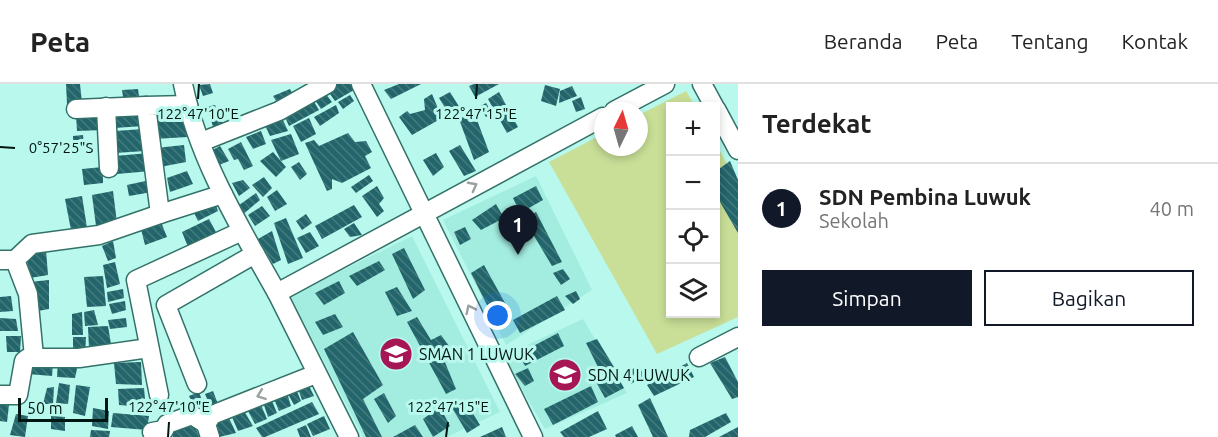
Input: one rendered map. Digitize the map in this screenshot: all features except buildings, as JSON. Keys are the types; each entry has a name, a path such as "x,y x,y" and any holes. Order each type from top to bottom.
{"street":[{"path":"183,84 201,142 223,194 277,293 349,437"},
{"path":"201,142 279,111 327,84"},
{"path":"361,84 533,437"},
{"path":"631,102 665,84"},
{"path":"702,84 712,102"},
{"path":"76,109 188,105"},
{"path":"146,106 160,214"},
{"path":"106,107 109,168"},
{"path":"720,117 738,150"},
{"path":"277,293 594,122"},
{"path":"34,357 27,294 7,260 32,244 99,235 223,194"},
{"path":"159,395 136,286 137,278 242,231"},
{"path":"197,384 166,305 255,254"},
{"path":"699,357 738,337"},
{"path":"0,394 18,395 24,361 34,357 79,358 149,348"},
{"path":"152,432 164,430 167,424 192,415 208,430 212,415 316,374"}],"shaded area":[{"path":"686,91 693,102 666,102 666,318 720,318 720,151 738,184 738,317 657,354 549,162 594,139 594,156 648,156 648,110"},
{"path":"536,176 592,290 506,345 443,220"},
{"name":"SMAN 1 LUWUK","path":"412,236 500,412 447,437 363,437 290,296"},
{"name":"SDN 4 LUWUK","path":"583,319 627,393 545,429 503,356"}],"place":[{"name":"SDN Pembina Luwuk","path":"518,255"},
{"name":"SMAN 1 LUWUK","path":"396,354"},
{"name":"SDN 4 LUWUK","path":"565,375"}]}
